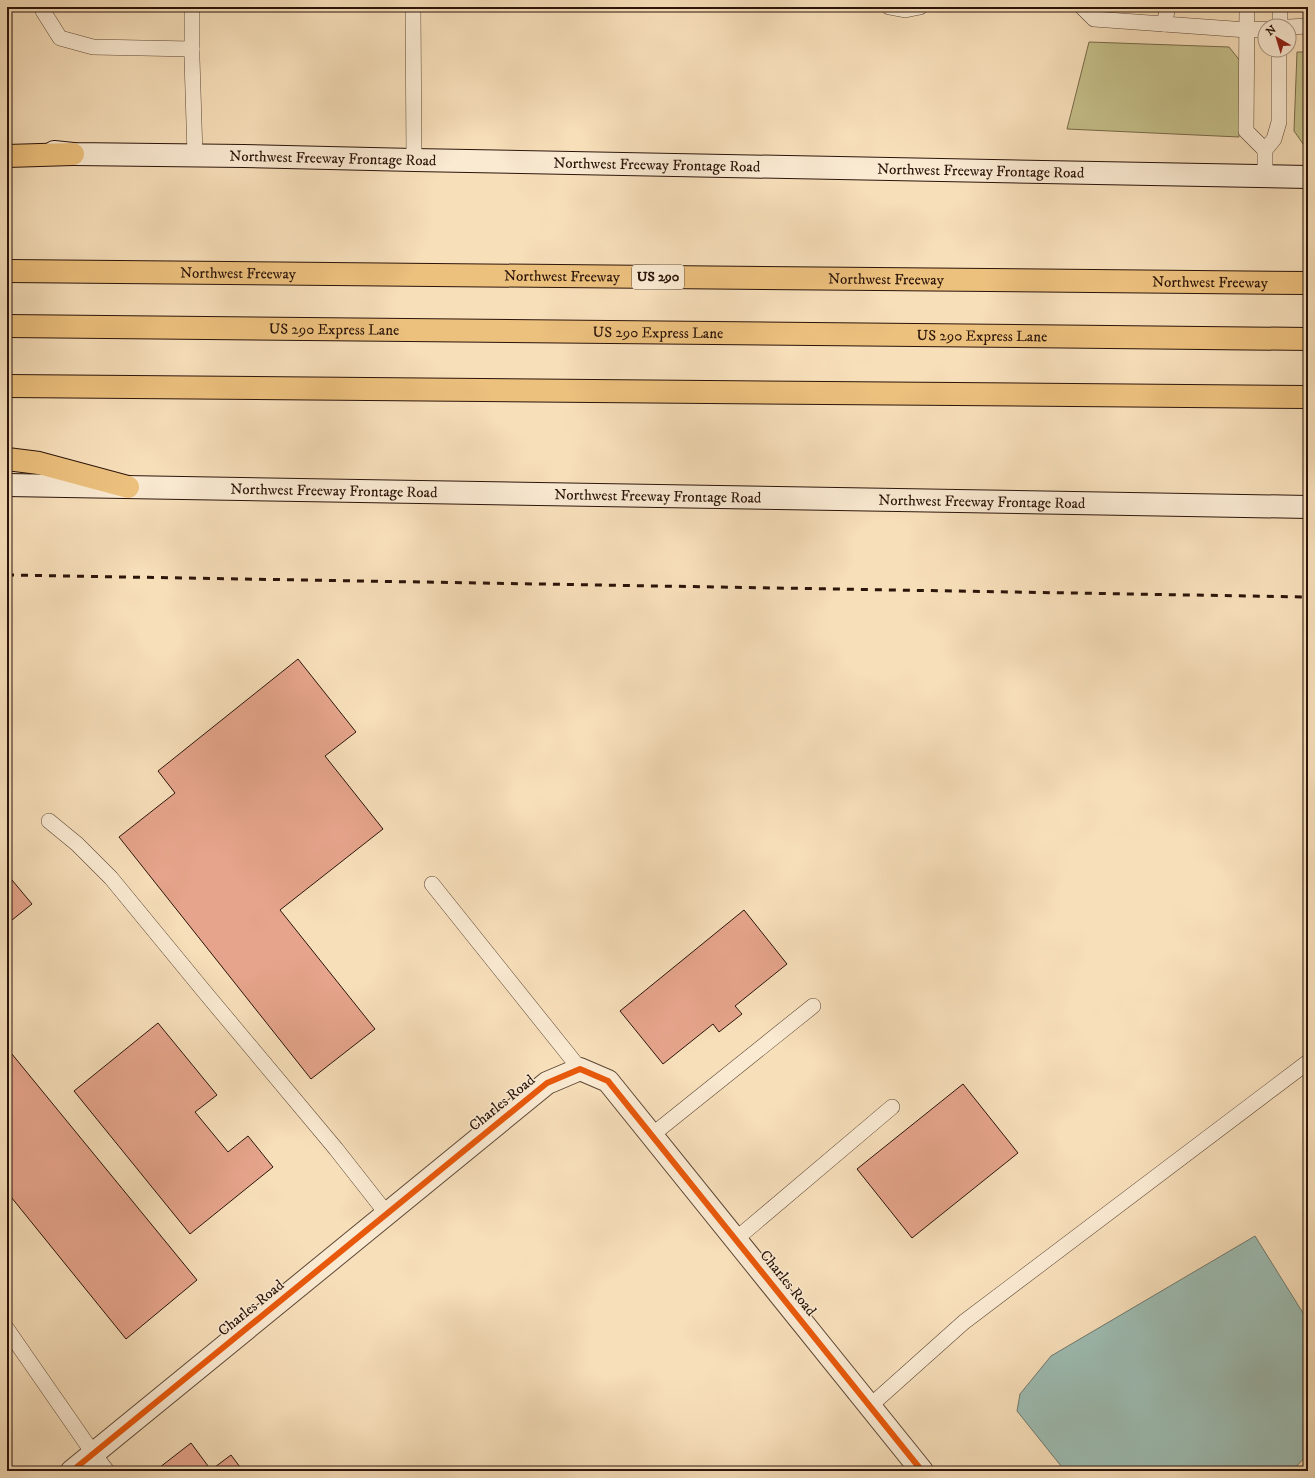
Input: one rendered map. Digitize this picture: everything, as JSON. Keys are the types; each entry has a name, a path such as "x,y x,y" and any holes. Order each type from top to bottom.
{"highway":[{"path":"7,156 73,154"},
{"name":"Northwest Freeway","path":"7,271 1308,283"},
{"name":"US 290 Express Lane","path":"7,326 1308,339"},
{"path":"7,386 1308,397"},
{"path":"7,459 39,463 128,487"}],"main road":[{"name":"Northwest Freeway Frontage Road","path":"7,146 73,154 1308,177"},
{"name":"Northwest Freeway Frontage Road","path":"7,485 1308,507"},
{"name":"Charles Road","path":"72,1471 547,1083 580,1069 608,1081 736,1238 922,1471"}],"lane":[{"path":"43,7 43,11 60,38 93,47 192,49"},
{"path":"192,7 195,156"},
{"path":"413,7 414,160"},
{"path":"889,7 905,10 920,7"},
{"path":"1082,7 1094,19 1246,30 1257,29"},
{"path":"1164,24 1168,7"},
{"path":"1247,7 1246,132 1265,150"},
{"path":"1280,7 1280,18"},
{"path":"1297,27 1308,26"},
{"path":"1266,177 1265,150 1274,139 1279,122 1280,58"},
{"path":"49,821 77,844 111,878 336,1150 387,1214"},
{"path":"432,884 580,1069"},
{"path":"652,1135 813,1006"},
{"path":"870,1406 964,1322 1308,1062"},
{"path":"736,1238 892,1107"},
{"path":"7,1329 107,1471"}],"shaded area":[{"path":"1203,7 1234,7 1234,11"},
{"path":"1089,42 1229,47 1241,62 1239,137 1067,129"},
{"path":"1297,52 1308,52 1308,151 1294,131"}],"water":[{"path":"1255,1236 1308,1321 1308,1454 1292,1471 1065,1471 1017,1411 1020,1394 1051,1356"}],"building":[{"path":"298,659 356,732 325,756 383,829 280,910 375,1029 311,1079 119,837 175,793 158,771"},
{"path":"7,874 32,904 7,924"},
{"path":"744,910 787,964 735,1006 742,1014 719,1032 713,1024 663,1064 620,1011"},
{"path":"158,1023 217,1095 195,1112 228,1152 248,1136 273,1167 190,1234 74,1091"},
{"path":"7,1048 197,1280 126,1339 7,1192"},
{"path":"963,1084 1018,1153 912,1238 857,1169"},
{"path":"191,1443 211,1470 231,1455 243,1471 155,1471"}],"railway":[{"path":"7,575 1308,597"}],"cycle path":[{"path":"72,1471 547,1083 580,1069 608,1081 922,1471"}]}
